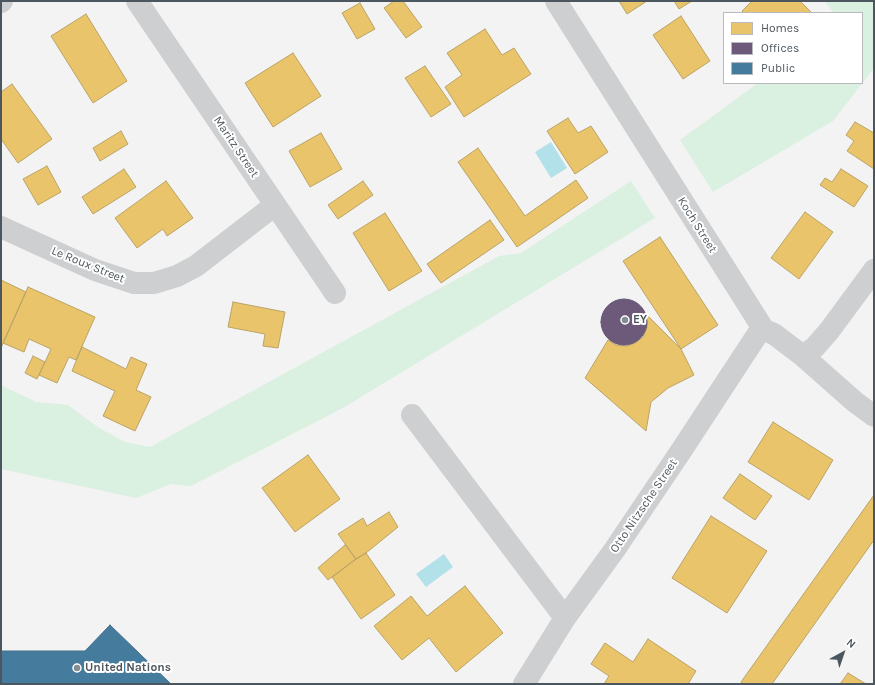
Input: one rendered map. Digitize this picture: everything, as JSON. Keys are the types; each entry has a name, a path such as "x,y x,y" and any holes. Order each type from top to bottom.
{"street":[{"name":"Maritz Street","path":"137,1 335,293"},
{"name":"Koch Street","path":"556,1 764,330 774,334 803,356 855,402 874,416"},
{"name":"Le Roux Street","path":"1,227 94,270 134,284 154,283 177,276 196,266 275,205"},
{"path":"803,356 815,347 829,331 874,270"},
{"name":"Otto Nitzsche Street","path":"524,684 564,618 681,452 757,335 764,330"},
{"path":"412,415 564,618"}],"green space":[{"path":"825,1 874,1 874,68 863,82 863,12 832,12"},
{"path":"757,84 862,84 833,121 713,192 680,140"},
{"path":"631,181 655,218 343,408 191,486 171,484 136,498 1,469 1,385 36,402 68,405 99,428 125,442 150,447 499,256 521,253"}],"water":[{"path":"551,142 567,168 551,178 535,152"},
{"path":"444,554 453,567 426,587 416,574"}],"building: Homes":[{"path":"394,1 403,1 422,27 406,38 384,8"},
{"path":"619,1 647,1 627,14"},
{"path":"674,1 692,1 679,9"},
{"path":"752,1 800,1 811,12 743,12 742,11"},
{"path":"360,3 375,29 357,39 342,13"},
{"path":"86,14 127,81 93,103 51,36"},
{"path":"681,16 710,61 683,79 653,35"},
{"path":"485,29 502,55 514,48 531,74 464,117 445,87 462,75 447,53"},
{"path":"293,53 321,96 273,127 245,83"},
{"path":"425,66 451,104 431,117 405,78"},
{"path":"12,84 52,139 18,163 1,139 1,92"},
{"path":"568,118 578,133 591,126 608,152 575,174 547,131"},
{"path":"855,122 874,133 874,169 847,151 854,141 846,135"},
{"path":"121,131 128,144 100,161 93,148"},
{"path":"321,133 342,169 310,187 289,151"},
{"path":"478,148 525,216 576,180 588,198 517,247 458,162"},
{"path":"47,166 61,192 38,205 23,179"},
{"path":"124,169 136,187 93,214 82,197"},
{"path":"841,169 868,186 854,207 820,185 825,178 832,182"},
{"path":"166,181 193,218 167,236 163,229 137,248 115,218"},
{"path":"363,181 373,195 338,219 328,205"},
{"path":"805,212 833,232 799,279 771,258"},
{"path":"385,213 422,271 389,291 353,233"},
{"path":"490,220 504,240 441,283 427,264"},
{"path":"660,237 718,325 681,349 623,261"},
{"path":"1,280 26,292 1,348"},
{"path":"28,287 95,317 76,360 69,357 57,383 39,375 51,349 29,339 24,352 3,343"},
{"path":"233,302 285,312 278,348 263,346 265,334 228,327"},
{"path":"646,314 681,349 694,375 668,388 651,402 646,431 585,378 608,340 616,345 627,346 635,343 643,337 647,327"},
{"path":"82,347 126,369 131,357 147,364 136,390 151,397 135,431 103,416 115,391 72,371"},
{"path":"33,356 45,362 37,379 25,373"},
{"path":"773,422 833,460 809,500 748,462"},
{"path":"308,455 340,499 295,532 262,488"},
{"path":"740,474 772,496 755,520 723,498"},
{"path":"874,495 874,540 772,684 744,684 741,682"},
{"path":"389,512 398,527 366,553 356,559 338,534 363,518 367,526"},
{"path":"711,516 767,551 727,613 672,578"},
{"path":"345,545 356,559 328,580 318,568"},
{"path":"366,553 395,595 361,619 332,577"},
{"path":"465,586 503,633 456,672 429,638 402,660 374,626 411,596 427,616"},
{"path":"648,639 696,671 688,684 604,684 609,676 591,664 605,643 633,662"},
{"path":"848,673 866,684 840,684"}],"building: Offices":[{"path":"619,299 629,299 637,303 643,309 647,317 647,327 643,335 637,341 629,345 619,345 611,341 605,335 601,327 601,317 605,309 611,303"}],"building: Public":[{"name":"United Nations","path":"110,625 171,684 1,684 1,651 85,651"}],"place":[{"name":"EY","path":"625,320"},
{"name":"United Nations","path":"77,668"}]}
